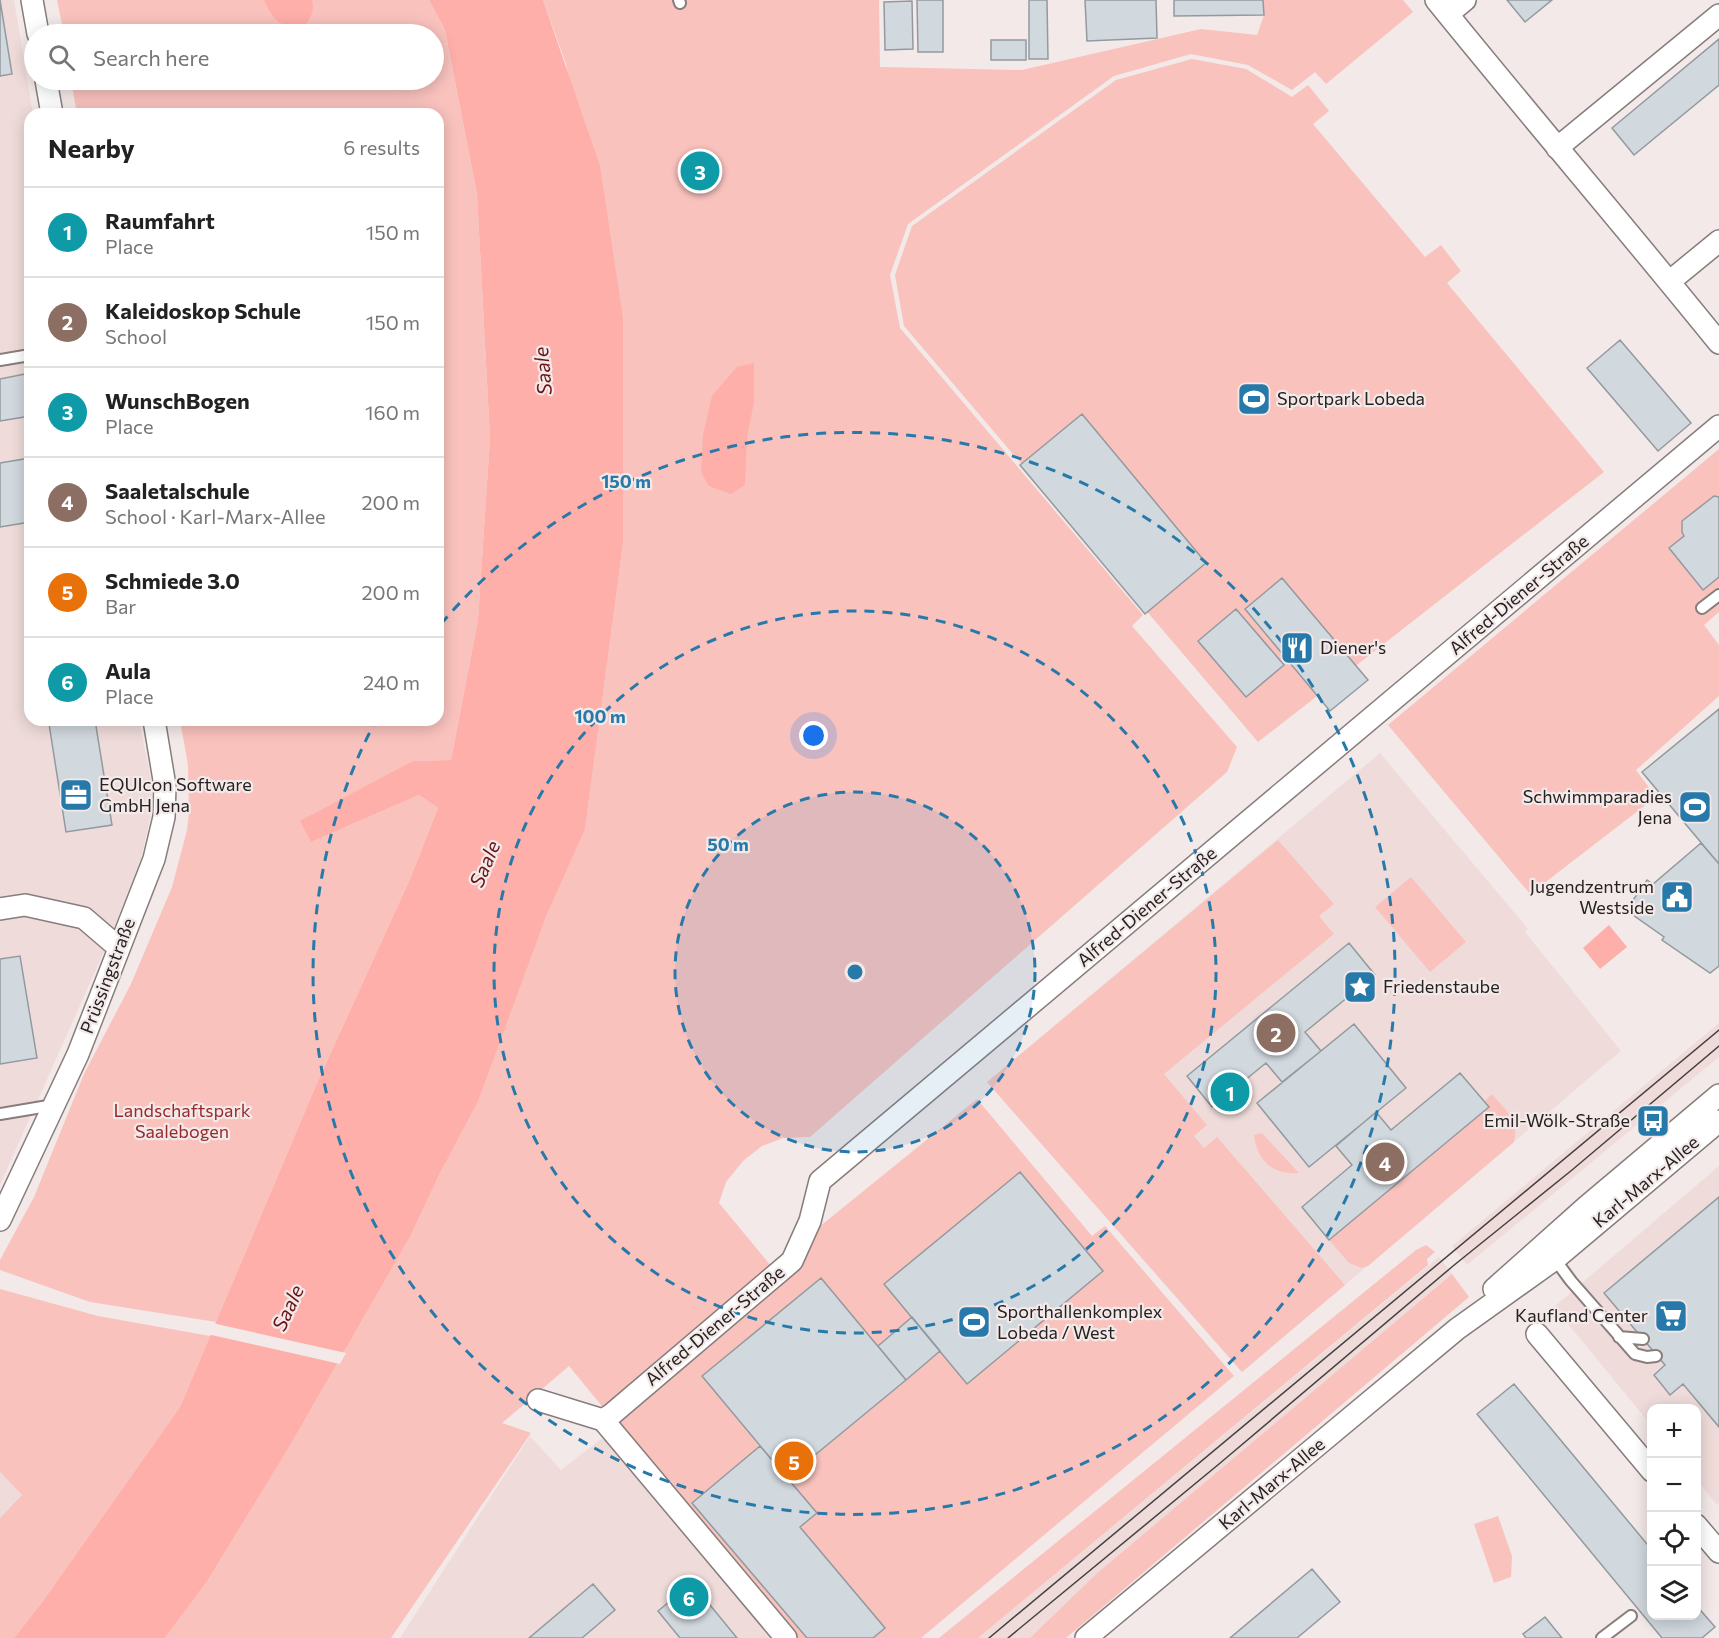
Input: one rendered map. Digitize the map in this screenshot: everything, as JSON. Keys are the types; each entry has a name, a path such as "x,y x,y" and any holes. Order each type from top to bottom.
{"street":[{"path":"32,0 36,24"},
{"path":"1465,0 1442,7 1719,343"},
{"path":"1557,148 1719,15"},
{"path":"48,90 51,108"},
{"path":"1669,282 1719,241"},
{"name":"Alfred-Diener-Straße","path":"608,1417 792,1261 810,1221 820,1181 1719,426"},
{"name":"Prüssingstraße","path":"0,1220 78,1054 154,859 164,817 165,786 155,726"},
{"path":"0,909 26,905 84,918 119,948"},
{"name":"Karl-Marx-Allee","path":"1086,1638 1549,1251 1719,1095"},
{"name":"Karl-Marx-Allee","path":"1549,1251 1719,1121"},
{"path":"1537,1334 1647,1465"},
{"path":"538,1400 608,1417 786,1638"},
{"path":"1701,1531 1719,1552"}],"lane":[{"path":"0,360 24,356"},
{"path":"1702,608 1719,595"},
{"path":"0,1114 54,1105"},
{"path":"1549,1251 1571,1281 1635,1354 1647,1357 1656,1356"},
{"path":"1619,1336 1642,1339"},
{"path":"1602,1638 1631,1616"}],"shaded area":[{"path":"0,0 14,0 24,60 24,90 29,90 32,108 24,108 24,726 140,726 152,785 151,815 141,858 106,947 0,1185"},
{"path":"1380,753 1528,929 1525,932 1621,1051 1242,1372 987,1082"},
{"path":"1719,1023 1719,1057 1467,1265 1452,1246"},
{"path":"1719,1166 1719,1503 1717,1505 1701,1485 1701,1404 1647,1404 1647,1420 1554,1307"},
{"path":"1439,1257 1452,1274 1095,1575 1030,1638 978,1638"},
{"path":"530,1436 561,1470 601,1439 607,1440 772,1638 400,1638"},
{"path":"0,1472 22,1495 0,1518"}],"green space":[{"name":"Landschaftspark Saalebogen","path":"57,0 429,0 442,24 62,24"},
{"path":"543,0 879,0 880,67 1022,70 1201,29 1257,35 1264,15 1263,0 1403,0 1413,12 1326,84 1315,72 1292,90 1248,65 1191,54 1114,76 908,224 890,275 900,328 1143,615 1132,626 1237,747 1227,772 810,1137 783,1138 762,1146 743,1161 726,1182 719,1203 771,1266 977,1099 1092,1236 1105,1226 1234,1376 921,1638 792,1638 569,1366 502,1423 531,1433 391,1638 165,1638 208,1580 288,1449 410,1237 442,1169 585,828 623,544 623,318 566,64"},
{"name":"Landschaftspark Saalebogen","path":"444,28 477,194 490,438 478,620 451,760 413,761 311,842 419,795 438,808 410,879 317,1083 216,1322 90,1302 0,1270 0,1260 34,1197 84,1074 131,984 172,887 187,830 189,813 188,765 181,726 444,726 444,108 76,108 73,90 444,90"},
{"name":"Sportpark Lobeda","path":"1192,59 1246,69 1292,97 1308,85 1329,111 1313,124 1425,257 1441,245 1461,271 1447,283 1604,472 1258,742 904,326 895,275 912,226 1116,80"},
{"path":"1719,449 1719,612 1704,625 1719,645 1719,696 1636,770 1656,797 1530,894 1388,725"},
{"path":"1278,840 1334,904 1319,916 1334,934 1164,1074 1207,1125 1194,1136 1204,1148 1217,1137 1345,1285 1242,1372 987,1082"},
{"path":"1411,877 1466,942 1430,972 1375,907"},
{"path":"1492,1094 1513,1121 1514,1142 1368,1266 1362,1268 1349,1263 1329,1240 1488,1107 1484,1102"},
{"path":"1262,1133 1299,1173 1281,1172 1263,1159 1254,1135"},
{"path":"1426,1245 1435,1252 1427,1259 1428,1265 978,1638 939,1638 1416,1250"},
{"path":"1452,1274 1469,1297 1066,1638 1030,1638 1095,1575"},
{"path":"0,1289 98,1316 210,1336 180,1407 43,1601 14,1638 0,1638 0,1518 22,1495 0,1472"},
{"path":"1498,1516 1512,1556 1511,1577 1494,1583 1474,1524"}],"water":[{"path":"264,0 312,0 312,13 305,24 282,24 270,13"},
{"name":"Saale","path":"429,0 543,0 600,166 623,318 623,544 585,829 545,919 478,1101 410,1237 288,1449 208,1580 165,1638 14,1638 43,1601 180,1407 317,1083 410,879 438,808 419,795 311,842 300,821 413,761 451,760 478,620 490,438 477,194 444,24 442,24"},
{"path":"754,363 754,402 747,437 745,485 731,494 709,486 701,472 703,435 712,396 737,367"},
{"path":"1609,925 1627,947 1600,969 1583,948"}],"pier":[{"path":"212,1323 346,1353 340,1364 207,1334"}],"building":[{"path":"0,0 12,74 0,76"},
{"path":"917,0 943,0 943,52 918,52"},
{"path":"1029,0 1047,0 1048,59 1029,59"},
{"path":"1085,0 1156,0 1157,38 1087,41"},
{"path":"1174,0 1263,0 1264,15 1174,16"},
{"path":"1507,0 1552,0 1525,22"},
{"path":"912,1 913,49 885,50 884,2"},
{"path":"1719,39 1719,85 1634,155 1612,128"},
{"path":"991,40 1026,40 1026,60 991,60"},
{"path":"1620,340 1691,423 1658,451 1587,368"},
{"path":"24,374 24,417 0,421 0,379"},
{"path":"1082,414 1206,563 1145,614 1020,465"},
{"path":"24,459 24,523 0,527 0,463"},
{"path":"1714,496 1719,497 1719,577 1703,590 1669,548 1684,536 1682,521"},
{"path":"1282,578 1368,680 1330,711 1245,609"},
{"path":"1236,609 1284,665 1246,697 1198,641"},
{"name":"Schwimmparadies Jena","path":"1719,709 1719,864 1642,772"},
{"path":"49,726 96,726 112,825 66,832"},
{"name":"Jugendzentrum Westside","path":"1701,843 1719,864 1719,966 1710,973 1662,940 1664,937 1626,910 1647,880 1653,884"},
{"path":"1349,943 1375,975 1305,1032 1321,1051 1282,1082 1266,1063 1212,1107 1187,1076"},
{"path":"20,956 37,1058 0,1064 0,959"},
{"path":"1354,1024 1406,1088 1309,1167 1257,1103"},
{"path":"1460,1073 1489,1107 1329,1240 1302,1207 1352,1165 1336,1146 1376,1112 1391,1130"},
{"path":"1020,1172 1103,1271 967,1384 884,1284"},
{"name":"Kaufland Center","path":"1719,1197 1719,1427 1683,1384 1670,1395 1654,1375 1665,1365 1604,1293"},
{"path":"821,1278 906,1380 787,1478 702,1376"},
{"path":"912,1317 940,1351 906,1380 878,1346"},
{"path":"1514,1384 1647,1544 1647,1620 1477,1414"},
{"path":"760,1446 817,1513 800,1527 885,1628 873,1638 807,1638 692,1503"},
{"path":"1312,1569 1340,1602 1297,1638 1230,1638"},
{"path":"692,1583 737,1638 680,1638 658,1611"},
{"path":"593,1584 615,1610 582,1638 529,1638"},
{"path":"1701,1611 1715,1627 1702,1638 1662,1638 1647,1620 1701,1620"},
{"path":"1545,1617 1562,1638 1526,1638 1523,1634"}],"tram line":[{"path":"989,1638 1719,1030"},
{"path":"1008,1638 1719,1046"}],"place":[{"name":"WunschBogen","path":"700,171"},
{"name":"Sportpark Lobeda","path":"1254,399"},
{"name":"Diener's","path":"1297,648"},
{"name":"EQUIcon Software GmbH Jena","path":"76,795"},
{"name":"Schwimmparadies Jena","path":"1695,807"},
{"name":"Jugendzentrum Westside","path":"1677,897"},
{"name":"Friedenstaube","path":"1360,987"},
{"name":"Kaleidoskop Schule","path":"1276,1033"},
{"name":"Raumfahrt","path":"1230,1092"},
{"name":"Emil-Wölk-Straße","path":"1653,1121"},
{"name":"Saaletalschule","path":"1385,1162"},
{"name":"Kaufland Center","path":"1671,1316"},
{"name":"Sporthallenkomplex Lobeda / West","path":"974,1322"},
{"name":"Schmiede 3.0","path":"794,1461"},
{"name":"Aula","path":"689,1597"}]}
